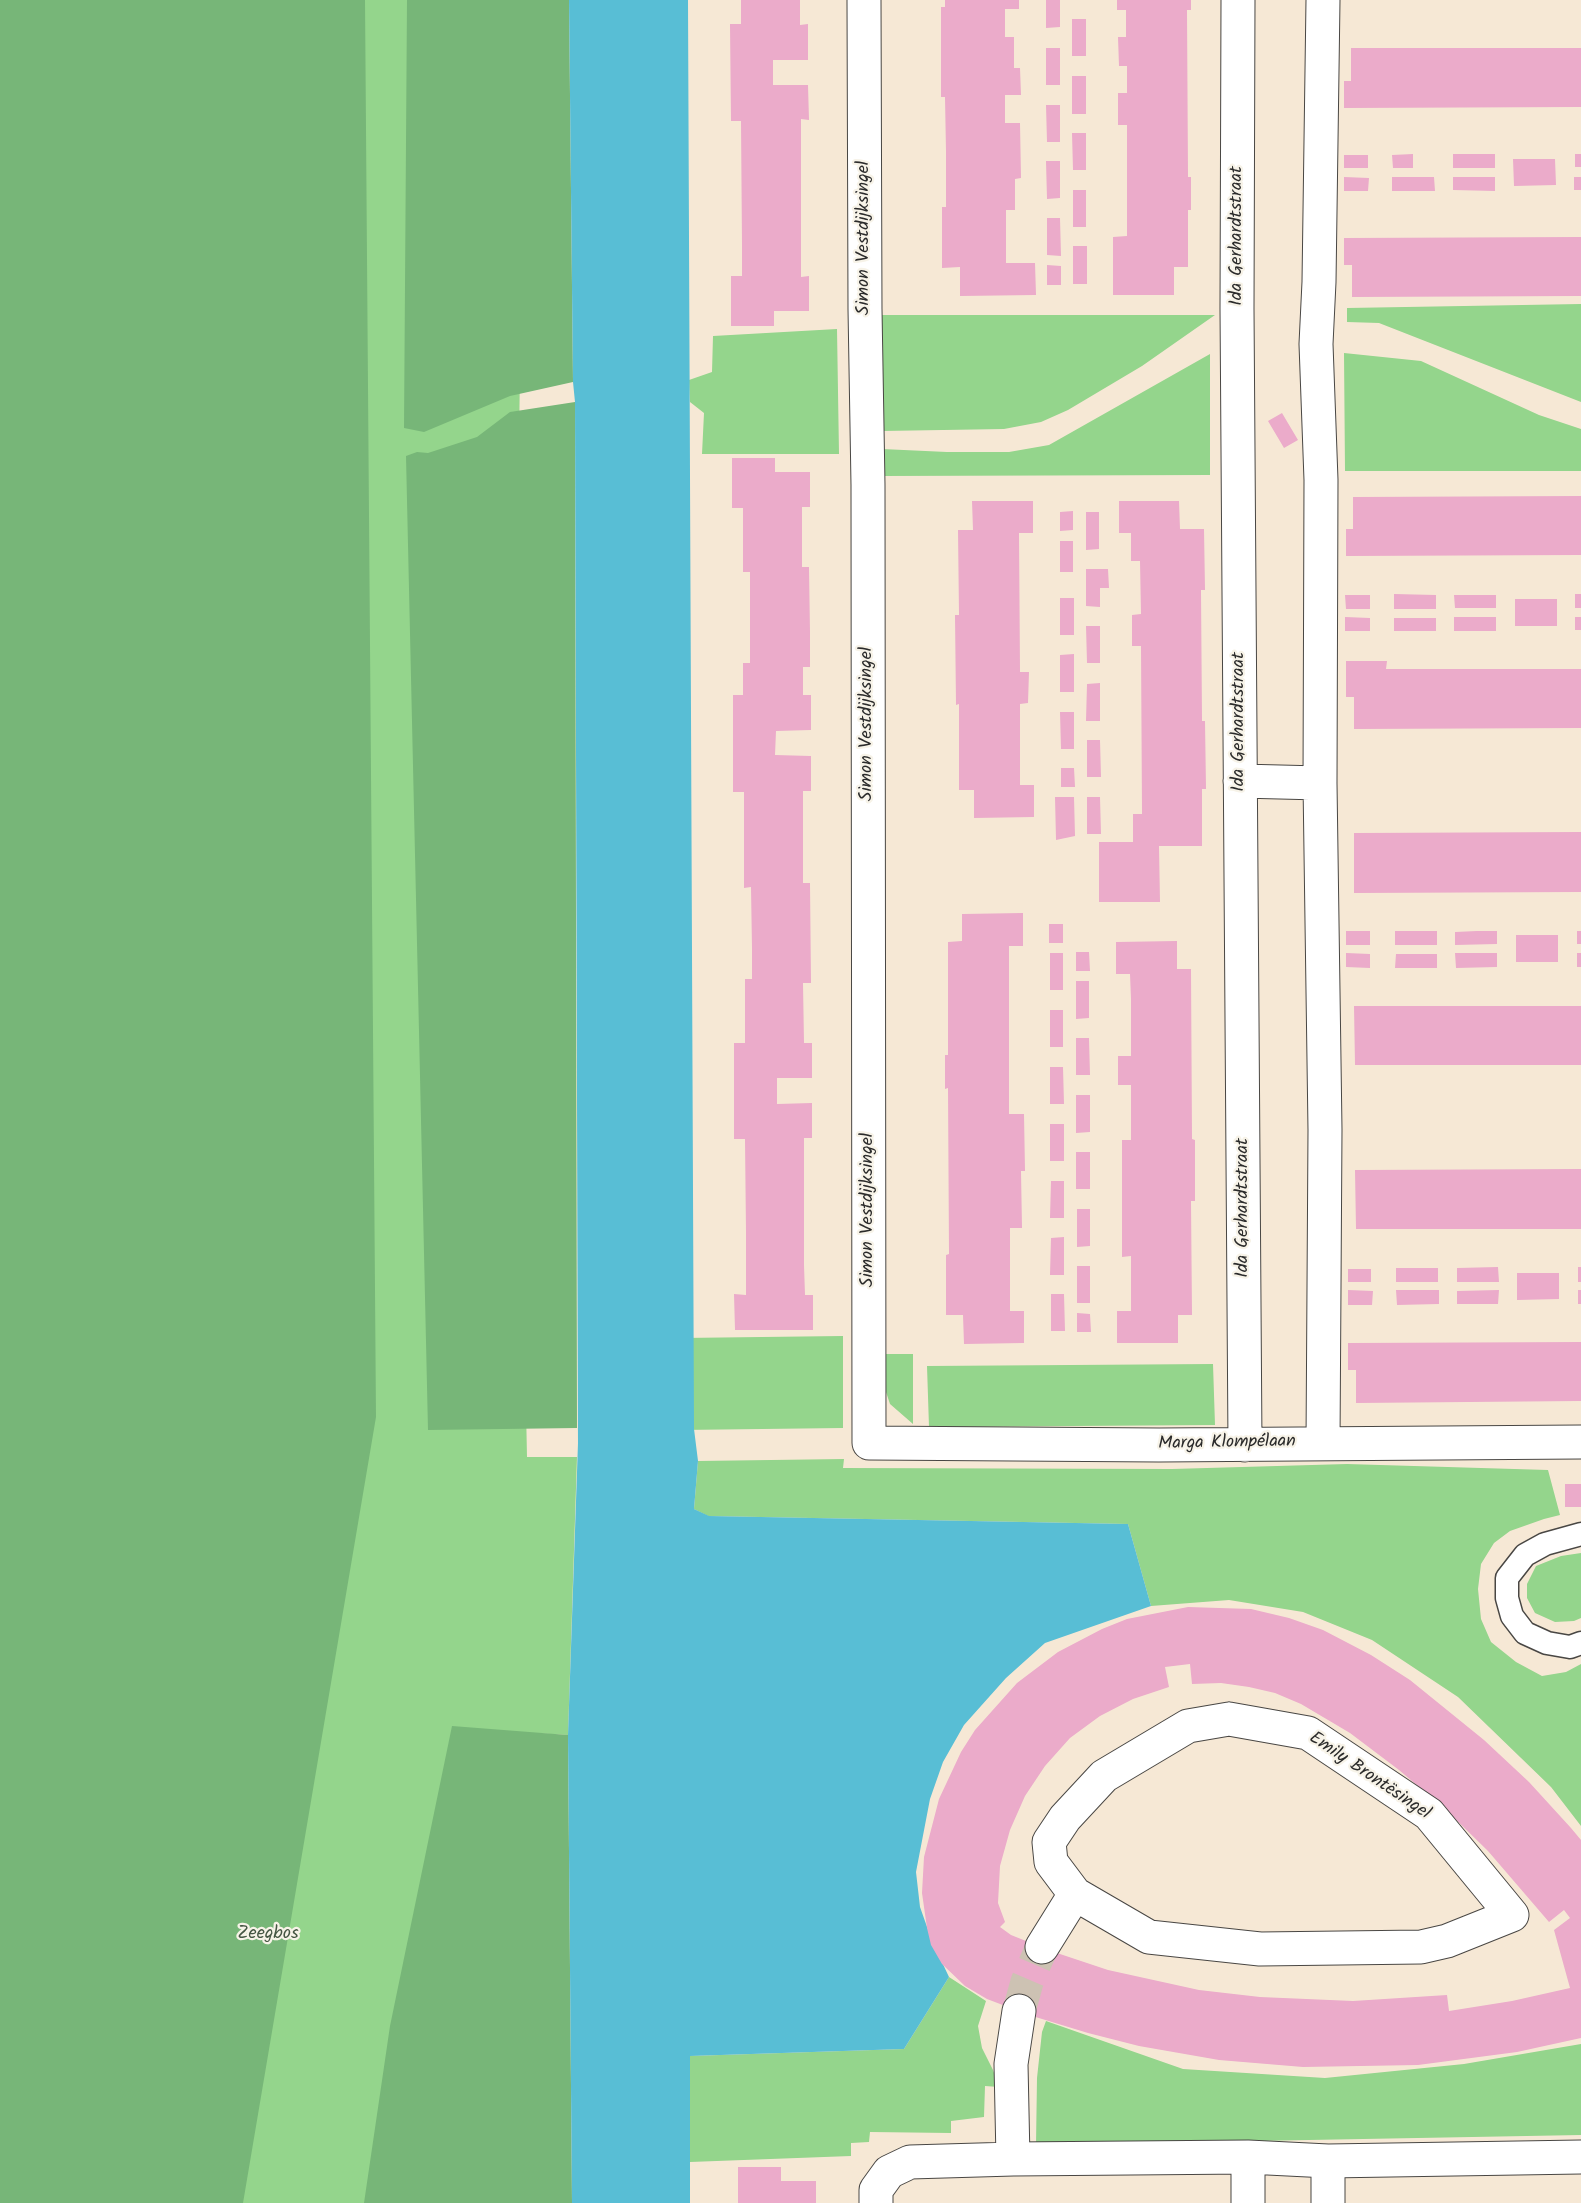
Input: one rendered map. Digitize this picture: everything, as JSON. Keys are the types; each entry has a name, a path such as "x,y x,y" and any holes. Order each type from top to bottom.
{"street":[{"name":"Simon Vestdijksingel","path":"864,0 868,521 869,1443 874,1444"},
{"name":"Ida Gerhardtstraat","path":"1238,0 1237,308 1245,1445"},
{"path":"1323,0 1319,294 1316,344 1321,480 1320,783 1325,1130 1323,1443"},
{"path":"1240,781 1320,783"},
{"name":"Marga Klompélaan","path":"874,1444 1245,1445 1581,1442"},
{"name":"Emily Brontësingel","path":"1228,1719 1308,1733 1429,1814 1512,1915 1447,1941 1421,1947 1260,1949 1149,1937 1075,1894 1051,1862 1048,1842 1065,1818 1104,1776 1188,1726 1228,1719"},
{"path":"1042,1947 1075,1894"},
{"path":"1013,2159 1011,2064 1019,2011"},
{"path":"1248,2157 1248,2203"},
{"path":"876,2203 876,2190 890,2172 910,2162 1248,2157 1328,2161 1581,2157"},
{"path":"1328,2161 1328,2203"}],"lane":[{"path":"1581,1534 1545,1544 1525,1555 1507,1578 1507,1598 1512,1616 1525,1633 1547,1643 1570,1647 1581,1643"}],"green space":[{"name":"Zeegbos","path":"0,0 525,0 514,811 527,1457 577,1457 568,1735 533,1733 542,2203 0,2203"},
{"name":"Zeegbos","path":"0,0 365,0 376,1417 243,2203 0,2203"},
{"path":"407,0 569,0 573,382 510,396 424,432 404,428"},
{"path":"1581,304 1581,402 1379,323 1347,322 1347,308"},
{"path":"881,315 1215,315 1142,366 1068,410 1041,422 1004,429 882,431"},
{"path":"837,329 839,454 702,454 704,413 690,402 689,380 712,372 713,336"},
{"path":"1344,353 1421,361 1539,415 1581,429 1581,471 1345,471"},
{"path":"1210,354 1210,475 880,476 882,449 1009,452 1049,445"},
{"path":"575,402 577,1428 428,1430 406,456 417,452 428,453 477,437 510,412"},
{"path":"843,1336 843,1428 681,1430 681,1338"},
{"path":"885,1354 913,1354 913,1424 890,1404 885,1389"},
{"path":"1213,1364 1215,1425 929,1427 927,1366"},
{"path":"844,1459 843,1468 1172,1469 1347,1464 1548,1470 1560,1515 1510,1531 1494,1543 1481,1564 1478,1589 1481,1619 1491,1642 1516,1662 1542,1676 1566,1672 1581,1664 1581,1826 1551,1787 1458,1697 1372,1640 1303,1612 1229,1600 1151,1606 1128,1524 708,1516 694,1509 698,1461"},
{"path":"1581,1553 1581,1618 1574,1621 1555,1622 1535,1613 1527,1598 1527,1584 1536,1566 1561,1556"},
{"path":"452,1726 568,1735 572,2203 364,2203 390,2026"},
{"path":"949,1977 986,2001 978,2026 982,2048 999,2087 985,2086 984,2117 951,2121 951,2133 870,2132 869,2142 851,2143 851,2156 690,2162 690,2056 904,2049"},
{"path":"1046,2021 1183,2069 1325,2078 1464,2064 1581,2044 1581,2135 1036,2145 1037,2078 1042,2032"}],"water":[{"path":"569,0 688,0 694,1429 698,1461 694,1509 709,1516 1128,1524 1151,1606 1045,1643 1006,1678 964,1725 943,1762 930,1799 916,1872 920,1907 932,1941 949,1977 904,2049 690,2056 690,2203 572,2203 568,1735 578,1443 575,402"}],"building":[{"path":"741,0 800,0 800,25 808,24 808,60 773,60 773,85 808,85 809,120 801,119 801,277 809,276 809,311 774,311 774,326 731,326 731,276 742,276 742,246 741,121 731,121 730,24 741,24"},
{"path":"945,0 1019,0 1019,9 1005,9 1005,37 1014,37 1014,68 1020,68 1021,95 1005,95 1005,123 1020,123 1021,178 1015,179 1015,210 1006,210 1006,263 1035,263 1036,295 960,296 960,267 942,268 942,207 946,207 946,152 945,97 941,97 941,7 945,7"},
{"path":"1046,0 1060,0 1060,27 1046,28"},
{"path":"1117,0 1191,0 1191,10 1187,10 1188,177 1191,177 1191,210 1188,210 1188,267 1174,267 1174,295 1113,295 1113,237 1127,236 1127,125 1118,125 1118,93 1127,93 1127,66 1119,66 1118,37 1126,37 1126,10 1117,10"},
{"path":"1072,19 1086,19 1086,56 1072,56"},
{"path":"1046,48 1060,48 1060,85 1046,85"},
{"path":"1351,48 1581,48 1581,107 1344,108 1344,81 1351,81"},
{"path":"1072,76 1086,76 1086,114 1072,114"},
{"path":"1046,105 1060,105 1060,142 1047,142"},
{"path":"1072,133 1086,133 1086,170 1073,170"},
{"path":"1413,154 1413,168 1393,168 1392,155"},
{"path":"1453,154 1495,154 1495,168 1453,168"},
{"path":"1575,154 1581,154 1581,167 1575,167"},
{"path":"1344,155 1368,155 1368,168 1344,168"},
{"path":"1513,159 1555,159 1556,185 1514,186"},
{"path":"1046,161 1060,161 1060,198 1047,199"},
{"path":"1344,177 1369,178 1368,191 1344,191"},
{"path":"1392,177 1434,177 1435,191 1392,191"},
{"path":"1453,177 1495,177 1495,191 1453,190"},
{"path":"1574,177 1581,177 1581,190 1574,190"},
{"path":"1073,190 1086,190 1086,227 1073,227"},
{"path":"1047,218 1060,218 1061,256 1047,255"},
{"path":"1581,237 1581,296 1352,297 1352,265 1344,265 1344,238"},
{"path":"1073,246 1087,246 1087,284 1073,284"},
{"path":"1047,265 1061,266 1061,285 1047,285"},
{"path":"1282,413 1298,440 1284,448 1268,421"},
{"path":"732,458 775,458 775,472 810,472 810,507 802,507 802,567 809,567 810,667 803,667 803,695 811,695 811,730 776,731 775,755 811,756 811,791 803,791 803,883 810,883 811,983 803,983 804,1043 812,1043 812,1078 777,1078 777,1104 812,1103 812,1138 804,1138 804,1265 805,1295 813,1295 813,1330 735,1330 734,1294 746,1295 746,1233 745,1139 734,1139 734,1043 745,1043 745,979 752,979 752,949 751,887 744,888 744,792 733,792 733,695 743,695 743,663 750,663 750,572 743,572 743,508 732,508"},
{"path":"1581,496 1581,555 1346,556 1346,529 1353,529 1353,497"},
{"path":"972,501 1033,501 1033,533 1019,533 1020,672 1029,672 1028,703 1020,704 1020,785 1034,785 1034,817 974,818 974,790 959,790 959,704 956,705 955,615 959,615 958,530 973,530"},
{"path":"1119,501 1179,501 1180,529 1204,529 1205,590 1201,590 1202,721 1205,721 1206,789 1202,789 1202,846 1159,846 1160,902 1099,902 1099,842 1133,842 1133,814 1142,814 1141,646 1132,646 1132,615 1141,614 1140,561 1131,561 1131,533 1119,533"},
{"path":"1073,511 1073,530 1060,531 1060,512"},
{"path":"1086,512 1099,512 1099,549 1086,550"},
{"path":"1060,541 1073,541 1073,572 1060,572"},
{"path":"1086,569 1108,569 1109,588 1100,588 1100,607 1086,606"},
{"path":"1394,594 1436,595 1436,609 1394,609"},
{"path":"1575,594 1581,594 1581,608 1575,608"},
{"path":"1345,595 1370,595 1370,609 1346,609"},
{"path":"1454,595 1496,595 1496,608 1455,608"},
{"path":"1060,598 1074,598 1074,635 1060,635"},
{"path":"1515,599 1557,599 1557,626 1515,626"},
{"path":"1345,617 1370,618 1370,631 1345,631"},
{"path":"1454,617 1496,617 1496,631 1454,631"},
{"path":"1575,617 1581,617 1581,630 1575,630"},
{"path":"1394,618 1436,618 1436,631 1394,631"},
{"path":"1086,626 1100,626 1100,663 1087,663"},
{"path":"1074,654 1074,692 1060,692 1060,655"},
{"path":"1346,661 1387,661 1386,669 1581,669 1581,728 1354,729 1354,697 1346,697"},
{"path":"1100,683 1100,721 1086,721 1087,684"},
{"path":"1060,712 1074,712 1074,749 1061,749"},
{"path":"1087,740 1100,740 1101,777 1087,777"},
{"path":"1061,768 1074,768 1075,787 1061,787"},
{"path":"1055,797 1074,797 1075,836 1056,840"},
{"path":"1087,797 1100,797 1101,834 1087,834"},
{"path":"1581,832 1581,892 1354,893 1354,833"},
{"path":"1023,913 1023,946 1009,946 1009,1114 1024,1114 1025,1171 1021,1171 1022,1228 1010,1228 1010,1311 1024,1311 1024,1343 964,1344 963,1315 946,1315 946,1255 949,1254 948,1088 945,1089 945,1055 948,1055 948,942 962,941 962,914"},
{"path":"1049,924 1063,924 1063,943 1049,943"},
{"path":"1346,931 1370,931 1370,945 1346,945"},
{"path":"1395,931 1437,931 1437,945 1395,945"},
{"path":"1497,931 1497,944 1455,945 1455,932"},
{"path":"1577,931 1581,931 1581,944 1577,944"},
{"path":"1516,935 1558,935 1558,962 1516,962"},
{"path":"1177,941 1177,969 1191,969 1192,1139 1195,1140 1195,1201 1191,1201 1192,1315 1178,1315 1178,1343 1117,1343 1117,1311 1131,1311 1131,1256 1122,1257 1122,1140 1131,1140 1131,1085 1118,1085 1118,1056 1131,1056 1131,999 1130,974 1116,974 1116,942"},
{"path":"1076,952 1089,952 1090,971 1076,971"},
{"path":"1050,953 1063,953 1063,990 1050,990"},
{"path":"1346,953 1370,954 1370,968 1346,967"},
{"path":"1455,953 1497,953 1497,967 1456,968"},
{"path":"1577,953 1581,953 1581,967 1577,967"},
{"path":"1396,954 1437,954 1437,968 1395,968"},
{"path":"1076,981 1089,981 1089,1018 1076,1019"},
{"path":"1354,1006 1581,1006 1581,1065 1355,1065"},
{"path":"1050,1010 1063,1010 1063,1047 1050,1047"},
{"path":"1076,1038 1089,1038 1090,1075 1076,1075"},
{"path":"1050,1067 1063,1067 1064,1104 1050,1104"},
{"path":"1076,1095 1090,1095 1090,1132 1076,1133"},
{"path":"1050,1124 1064,1124 1064,1161 1050,1161"},
{"path":"1076,1152 1090,1152 1090,1189 1076,1189"},
{"path":"1581,1169 1581,1229 1356,1229 1355,1170"},
{"path":"1051,1181 1064,1181 1064,1218 1050,1218"},
{"path":"1077,1209 1090,1209 1090,1246 1077,1247"},
{"path":"1064,1237 1064,1275 1050,1275 1051,1238"},
{"path":"1077,1266 1090,1266 1090,1303 1077,1303"},
{"path":"1498,1267 1499,1282 1457,1282 1457,1268"},
{"path":"1578,1267 1581,1267 1581,1282 1578,1282"},
{"path":"1396,1268 1438,1268 1438,1282 1396,1282"},
{"path":"1348,1269 1371,1269 1371,1282 1348,1282"},
{"path":"1517,1273 1559,1273 1559,1299 1517,1300"},
{"path":"1348,1290 1373,1291 1372,1305 1348,1305"},
{"path":"1396,1290 1439,1290 1439,1304 1397,1305"},
{"path":"1499,1290 1498,1304 1457,1304 1457,1291"},
{"path":"1578,1290 1581,1290 1581,1304 1578,1304"},
{"path":"1051,1294 1064,1294 1065,1331 1051,1331"},
{"path":"1077,1313 1090,1314 1091,1332 1077,1332"},
{"path":"1581,1342 1581,1401 1356,1403 1356,1370 1348,1370 1348,1343"},
{"path":"1565,1484 1581,1484 1581,1507 1565,1507"},
{"path":"1188,1607 1251,1609 1289,1618 1323,1630 1371,1655 1410,1680 1484,1740 1529,1782 1581,1840 1581,2038 1517,2052 1418,2065 1303,2067 1219,2060 1139,2046 1088,2033 987,1999 965,1986 942,1964 931,1945 922,1893 924,1857 939,1799 961,1752 975,1730 1017,1683 1058,1652 1127,1619","holes":["1190,1664 1192,1684 1221,1683 1275,1693 1301,1704 1350,1733 1399,1770 1445,1809 1488,1851 1549,1922 1564,1910 1570,1918 1554,1930 1570,1988 1512,2001 1449,2011 1447,1995 1353,2001 1260,1997 1199,1990 1108,1970 1051,1951 1011,1935 1000,1927 1005,1922 998,1903 1000,1866 1010,1830 1025,1796 1045,1766 1070,1738 1100,1716 1133,1699 1169,1687 1165,1667"]},
{"path":"738,2167 781,2167 781,2181 816,2181 816,2203 738,2203"}],"tunnel":[{"path":"1019,2011 1027,1982 1042,1947"}]}
